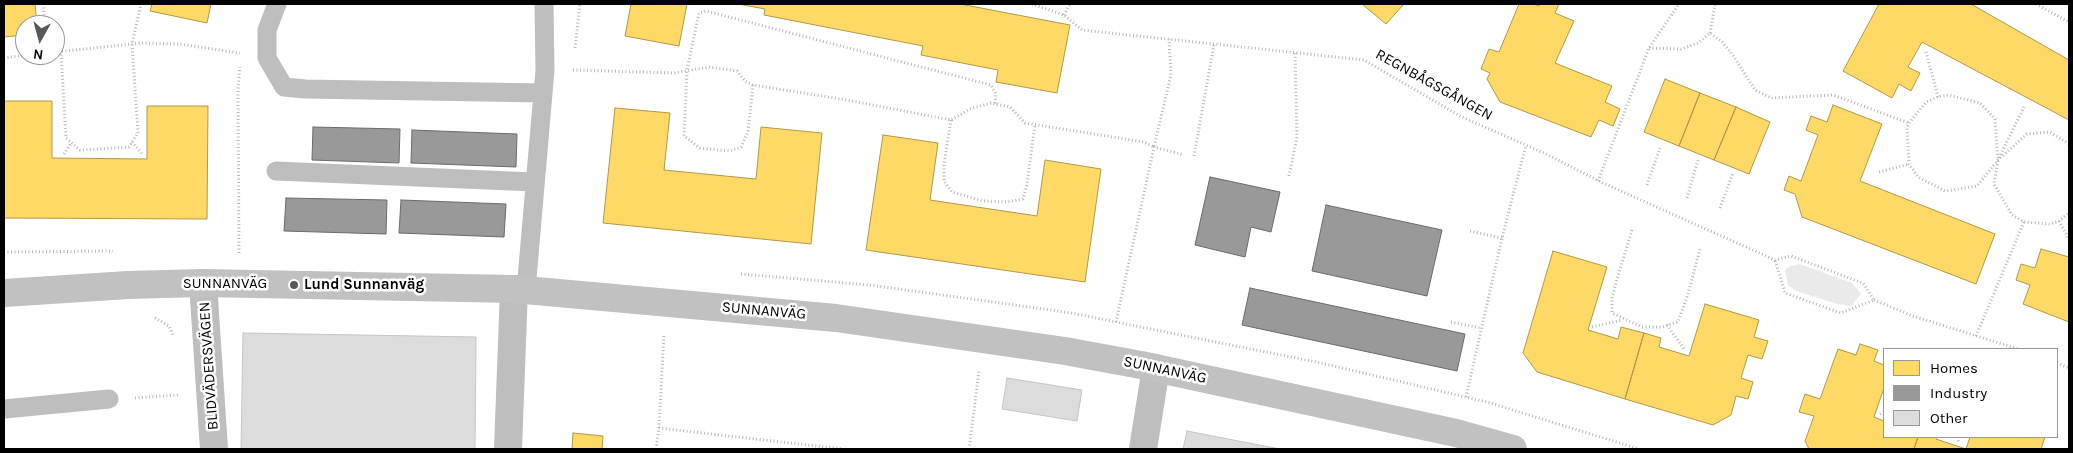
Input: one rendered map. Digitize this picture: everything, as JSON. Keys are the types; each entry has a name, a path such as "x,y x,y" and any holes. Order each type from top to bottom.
{"street":[{"name":"SUNNANVÄG","path":"4,293 128,285 203,283 520,289 836,318 1066,350 1156,368 1468,443 1512,449"},
{"name":"BLIDVÄDERSVÄGEN","path":"203,283 214,449"},
{"path":"508,449 520,289"},
{"path":"1143,449 1156,368"}],"lane":[{"path":"278,4 267,30 267,58 284,86 315,89 542,93"},
{"path":"520,289 534,182 545,70 544,4"},
{"path":"276,171 534,182"},
{"path":"4,409 109,399"}],"path":[{"path":"62,65 66,138 80,150 129,147 138,133 132,44 141,4"},
{"path":"574,51 580,4"},
{"name":"REGNBÅGSGÅNGEN","path":"1032,4 1064,15 1082,30 1364,60 1460,116 1775,260 1791,256 1863,283 1874,300 1913,316 2015,348"},
{"path":"1064,15 1070,4"},
{"path":"1598,180 1649,48 1679,4"},
{"path":"1649,48 1681,49 1698,43 1710,33 1715,4"},
{"path":"2036,4 2069,22"},
{"path":"753,85 748,132 741,147 730,151 700,148 684,136 687,70 699,13 706,11 992,85 996,94 995,104"},
{"path":"1710,33 1722,42 1733,55 1755,90 1771,98 1833,95 1909,123"},
{"path":"1116,322 1171,76 1169,39"},
{"path":"65,51 132,44 179,44 241,53"},
{"path":"1194,156 1214,44"},
{"path":"239,254 238,89 241,48"},
{"path":"1926,52 1938,97"},
{"path":"1289,176 1296,137 1295,53"},
{"path":"573,61 572,70 674,74 709,67 737,71 745,81 753,85 847,100 951,120 970,109 991,103 1010,107 1025,122 1144,142 1154,147 1184,154"},
{"path":"2069,144 2050,132 2027,134 1998,160 1977,186 1945,191 1918,177 1909,164 1907,128 1926,102 1938,97 1949,95 1980,102 1995,119 1998,160 1994,184 2012,215 2024,222 2050,224 2059,221 2069,213"},
{"path":"1998,160 2024,107"},
{"path":"951,120 944,164 944,181 952,192 983,201 1007,202 1023,199 1027,184 1035,124"},
{"path":"132,142 142,154"},
{"path":"64,154 71,143"},
{"path":"1466,397 1502,238 1526,145"},
{"path":"1646,185 1660,148"},
{"path":"1687,198 1698,160"},
{"path":"1879,172 1909,164"},
{"path":"1720,208 1733,173"},
{"path":"2059,221 2069,239"},
{"path":"1976,336 2024,222"},
{"path":"1632,230 1612,298 1612,313 1623,320 1642,327 1678,322 1700,249"},
{"path":"1470,231 1502,238"},
{"path":"4,252 84,250 126,252 128,285"},
{"path":"1775,260 1785,293 1841,313 1874,300"},
{"path":"146,317 155,318 169,326 176,342"},
{"path":"1592,327 1623,320"},
{"path":"1451,322 1481,328"},
{"path":"1667,325 1685,350"},
{"path":"656,449 659,428 664,331"},
{"path":"969,449 980,367"},
{"path":"109,399 211,392"},
{"path":"659,428 843,449"},
{"path":"1957,438 1959,442"}],"shaded area":[{"path":"1800,264 1852,283 1861,294 1851,306 1837,304 1796,291 1788,285 1785,271 1788,267"}],"building: Homes":[{"path":"4,4 35,4 36,15 15,15 15,36 4,37"},
{"path":"152,4 211,4 207,23 150,11"},
{"path":"631,4 687,4 679,46 625,36"},
{"path":"738,4 960,4 1070,25 1057,93 996,82 998,70 921,55 923,46 764,15 765,9"},
{"path":"1362,4 1404,4 1386,24"},
{"path":"1519,4 1539,6 1540,4 1559,4 1555,13 1574,21 1555,63 1612,86 1605,102 1620,109 1613,126 1599,120 1591,137 1500,102 1487,79 1490,73 1481,69 1489,49 1499,52"},
{"path":"1879,4 1971,4 2069,60 2069,120 1922,42 1908,67 1920,73 1911,91 1899,84 1892,98 1843,71"},
{"path":"1665,79 1700,93 1679,146 1644,132"},
{"path":"1700,93 1736,107 1714,160 1679,146"},
{"path":"4,101 52,101 52,158 147,159 147,106 208,106 207,219 4,218"},
{"path":"1833,105 1882,124 1860,181 1995,234 1976,284 1802,217 1795,194 1784,190 1789,176 1801,181 1818,135 1806,130 1811,116 1827,122"},
{"path":"1736,107 1770,122 1749,174 1714,160"},
{"path":"615,108 670,113 664,170 756,179 761,127 822,133 811,244 603,223"},
{"path":"883,135 938,143 930,200 1037,216 1045,160 1101,169 1085,282 866,250"},
{"path":"2041,249 2069,257 2069,322 2023,304 2030,285 2016,280 2021,264 2035,268"},
{"path":"1553,251 1607,267 1588,330 1618,339 1621,327 1644,333 1625,399 1537,372 1523,353"},
{"path":"1705,304 1759,320 1754,337 1768,341 1762,359 1748,355 1741,378 1753,382 1748,399 1736,396 1731,415 1713,425 1625,399 1644,333 1661,338 1659,347 1689,356"},
{"path":"1860,344 1878,350 1874,361 1883,365 1883,391 1874,417 1883,421 1883,438 1918,438 1914,449 1809,449 1805,441 1814,416 1799,412 1805,394 1820,399 1838,349 1856,355"},
{"path":"573,433 603,436 602,449 572,449"},
{"path":"1918,438 1936,438 1966,449 1914,449"},
{"path":"1970,438 2045,438 2041,449 1966,449"}],"building: Industry":[{"path":"313,127 400,129 399,163 312,160"},
{"path":"412,130 517,134 516,167 411,163"},
{"path":"1210,177 1280,192 1271,232 1251,227 1245,257 1195,245"},
{"path":"286,198 387,200 386,234 284,231"},
{"path":"401,200 506,204 504,237 399,233"},
{"path":"1326,205 1442,230 1427,296 1312,271"},
{"path":"1250,288 1465,334 1457,371 1242,325"}],"building: Other":[{"path":"243,333 476,337 475,449 241,449"},
{"path":"1007,378 1082,390 1077,421 1002,409"},
{"path":"1187,431 1280,449 1183,449"}],"place":[{"name":"Lund Sunnanväg","path":"294,285"}]}
